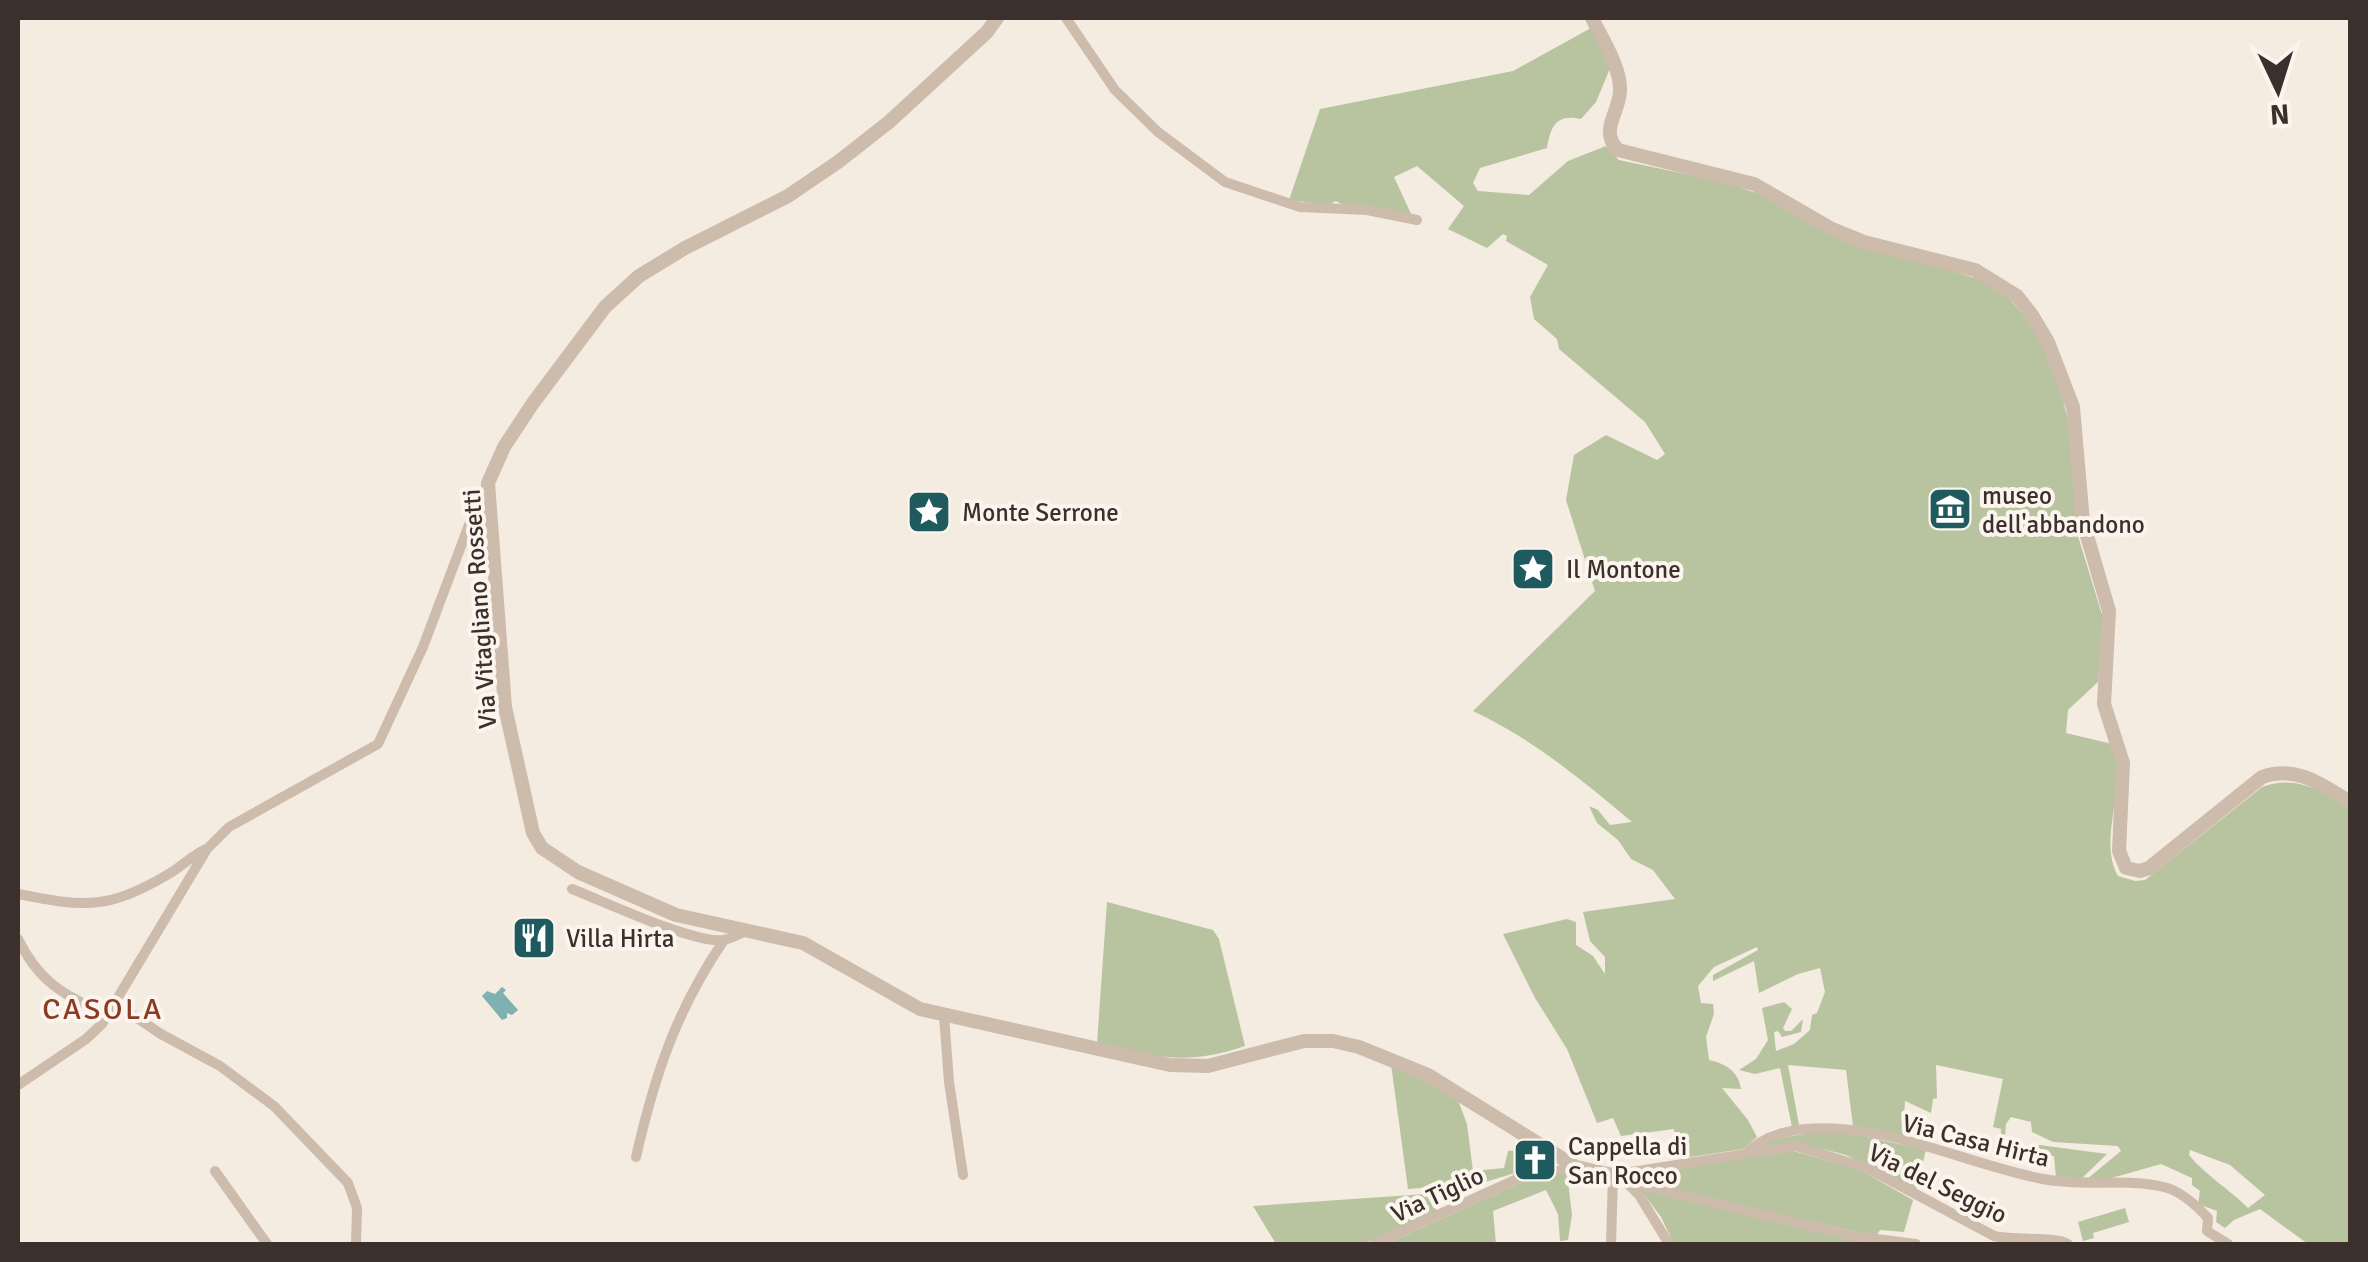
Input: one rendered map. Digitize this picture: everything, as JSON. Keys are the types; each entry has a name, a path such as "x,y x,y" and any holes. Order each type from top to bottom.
{"street":[{"name":"Via Vitagliano Rossetti","path":"997,18 987,32 889,122 838,162 788,196 639,276 604,307 504,447 488,483 505,707 534,832 542,848 558,860 676,915 803,943 896,998 944,1016 1170,1065 1208,1066 1304,1040 1346,1044 1428,1074 1576,1168"},
{"path":"1066,18 1115,90 1158,132 1224,182 1300,207 1367,210 1417,220"},
{"path":"1592,18 1621,88 1617,108 1608,124 1610,141 1618,150 1754,184 1832,229 1864,242 1975,270 2017,296 2032,315 2048,342 2073,407 2083,522 2109,611 2104,704 2123,763 2119,851 2126,868 2149,868 2262,777 2278,772 2295,773 2317,782 2350,802"},
{"path":"18,1085 86,1039 108,1016 207,849 229,826 378,744 488,483"},
{"path":"18,894 64,903 102,904 147,887 207,849"},
{"path":"572,889 660,925 710,939 724,940 746,931"},
{"path":"18,939 39,976 53,988 108,1016"},
{"path":"636,1157 658,1068 698,978 724,940"},
{"path":"116,1004 220,1066 274,1106 348,1184 357,1208 356,1244"},
{"path":"944,1016 963,1175"},
{"name":"Via Casa Hirta","path":"1744,1155 1756,1143 1790,1131 1850,1130 2044,1179 2164,1187 2199,1208 2208,1218 2207,1232 2224,1242"},
{"name":"Via Tiglio","path":"1517,1179 1524,1156 1523,1134"},
{"name":"Via del Seggio","path":"1613,1175 1777,1148 1811,1149 1867,1168 1994,1236 2013,1240 2056,1239 2068,1244"},
{"path":"1576,1168 1882,1241 1916,1244"},
{"name":"Via Tiglio","path":"1374,1244 1517,1179 1576,1168"},
{"path":"215,1172 268,1244"},
{"path":"1611,1244 1613,1175"},
{"path":"1613,1175 1639,1195 1669,1244"}],"green space":[{"path":"1591,28 1611,66 1596,102 1581,119 1566,118 1556,123 1547,148 1480,168 1473,183 1478,191 1529,195 1568,161 1606,146 1619,160 1724,182 1768,197 1823,231 1988,282 2027,319 2041,341 2063,399 2070,431 2078,536 2103,618 2098,682 2068,710 2066,733 2112,744 2117,782 2111,851 2118,876 2145,880 2262,787 2274,783 2297,783 2350,808 2350,1244 2308,1244 2260,1209 2225,1228 2216,1222 2217,1211 2198,1204 2200,1191 2192,1185 2192,1178 2161,1164 2094,1183 2087,1179 2121,1151 2118,1146 2053,1142 2032,1132 2031,1122 2011,1117 2005,1136 2001,1136 2001,1129 1993,1127 2003,1079 1936,1065 1937,1098 1933,1099 1931,1113 1905,1101 1903,1138 1853,1126 1846,1070 1788,1065 1799,1125 1792,1127 1780,1068 1755,1074 1739,1070 1756,1059 1768,1040 1762,1008 1784,1002 1792,1009 1785,1031 1791,1031 1803,1019 1801,1032 1782,1037 1774,1032 1776,1051 1794,1044 1810,1030 1812,1015 1817,1013 1825,992 1820,968 1759,993 1754,961 1713,981 1713,975 1758,950 1757,947 1714,967 1698,986 1701,1003 1713,1004 1714,1014 1706,1037 1709,1060 1734,1073 1741,1089 1722,1088 1757,1137 1743,1149 1678,1159 1674,1129 1621,1136 1613,1118 1597,1123 1567,1049 1535,998 1503,934 1567,919 1576,922 1576,945 1593,956 1605,974 1605,957 1590,941 1583,912 1675,899 1653,870 1631,859 1618,840 1597,823 1589,806 1598,810 1610,825 1632,822 1536,747 1473,711 1595,591 1566,500 1574,455 1606,435 1657,460 1665,454 1645,422 1559,349 1557,339 1534,319 1530,297 1548,265 1506,241 1503,234 1487,248 1448,229 1464,206 1417,166 1394,177 1412,216 1347,207 1336,201 1328,205 1289,200 1320,109 1513,71","holes":["2190,1150 2230,1165 2265,1195 2248,1208 2195,1162"]},
{"path":"1107,902 1213,930 1219,939 1245,1046 1187,1058 1097,1043"},
{"path":"1391,1064 1456,1095 1467,1124 1473,1171 1504,1168 1508,1151 1521,1150 1515,1173 1482,1183 1408,1189"},
{"path":"1816,1132 1853,1134 1926,1150 1916,1189 1846,1155 1803,1144 1755,1148 1781,1138"},
{"path":"2032,1144 2107,1154 2079,1181 2056,1178 2054,1156 2036,1154 2033,1162 2021,1157 2022,1151 2029,1152"},
{"path":"1794,1151 1862,1171 1913,1200 1904,1232 1880,1230 1876,1236 1639,1183 1637,1179 1640,1174"},
{"path":"1567,1173 1572,1215 1568,1240 1560,1241 1558,1214 1546,1190 1493,1211 1496,1244 1386,1244 1520,1183"},
{"path":"1640,1189 1879,1244 1674,1244 1661,1217"},
{"path":"1425,1194 1438,1212 1363,1244 1276,1244 1253,1206"},
{"path":"2125,1208 2129,1222 2093,1233 2094,1238 2083,1241 2078,1222"}],"water":[{"path":"502,987 518,1010 512,1015 507,1013 502,1020 482,996 487,991 495,994"}],"place":[{"name":"museo dell'abbandono","path":"1950,509"},
{"name":"Monte Serrone","path":"929,512"},
{"name":"Il Montone","path":"1533,569"},
{"name":"Villa Hirta","path":"534,938"},
{"name":"Cappella di San Rocco","path":"1535,1160"}],"district":[{"name":"CASOLA","path":"103,1009"}]}
